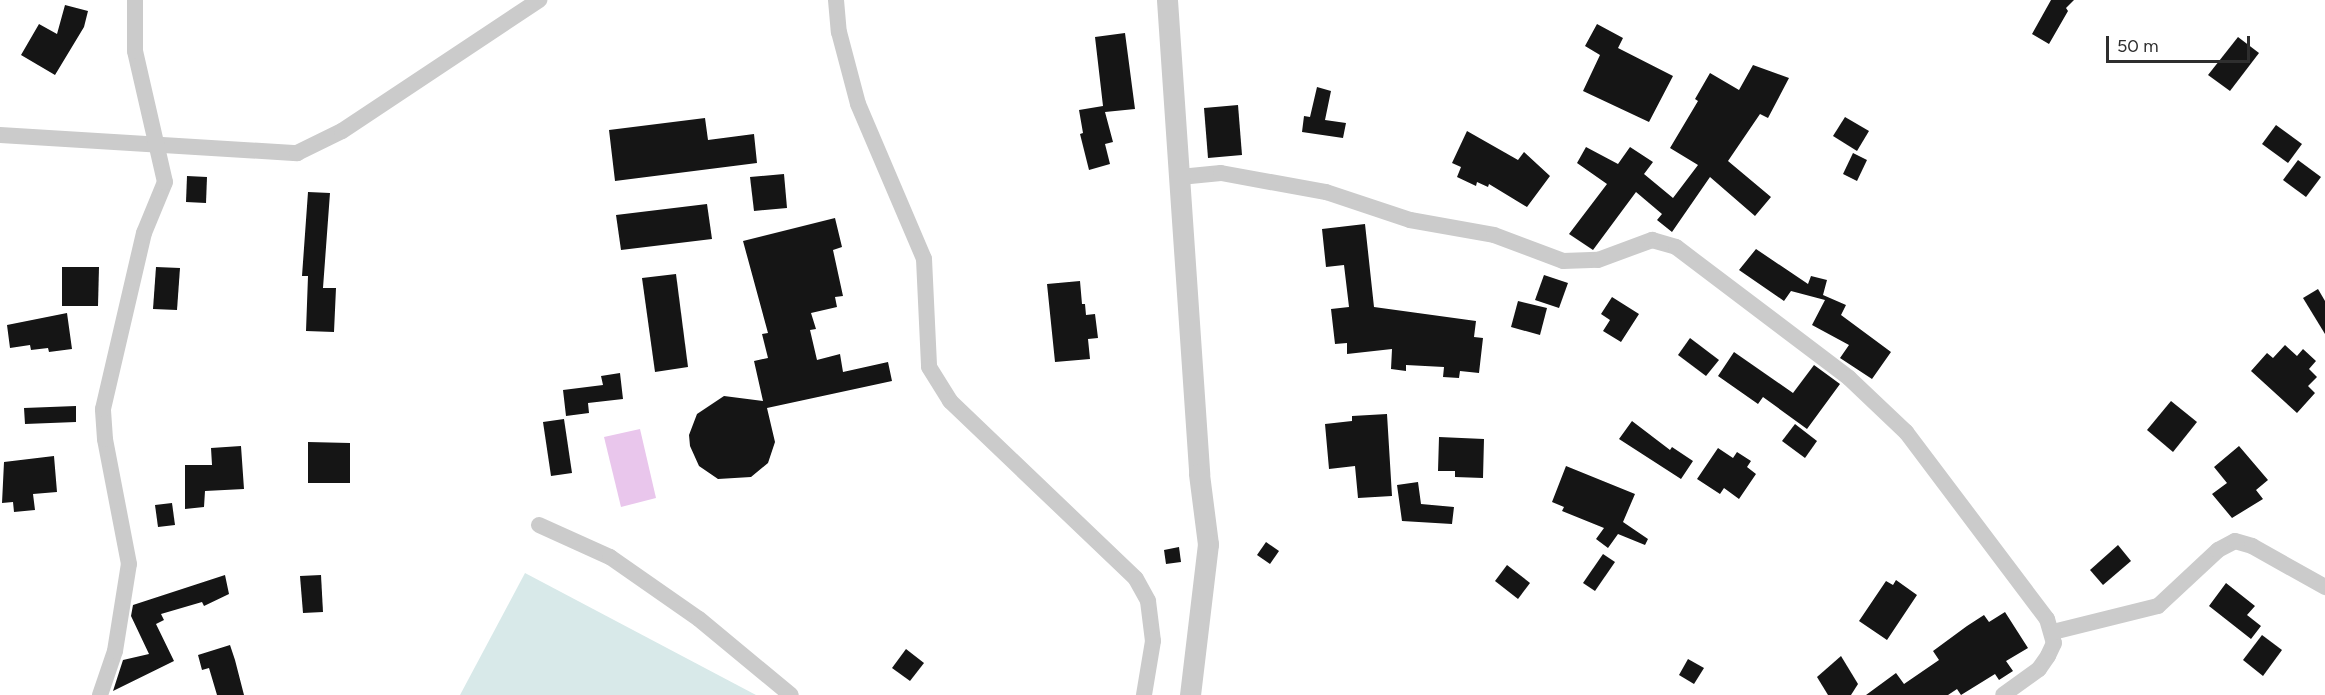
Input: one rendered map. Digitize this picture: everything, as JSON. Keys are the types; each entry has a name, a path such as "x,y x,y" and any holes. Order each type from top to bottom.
{"street":[{"path":"100,695 115,651 129,564 107,449 103,409 141,244 165,182 135,51 135,0"},
{"path":"0,135 156,143 260,153 297,153 342,131 539,0"},
{"path":"836,0 839,32 858,104 924,259 929,367 950,401 1136,579 1148,601 1153,641 1144,695"},
{"path":"1167,0 1199,474 1208,544 1190,695"},
{"path":"1180,177 1221,173 1326,192 1410,220 1494,235 1563,261 1598,260 1652,240 1670,243 1849,378 1906,432 2053,632 2054,643 2043,664 2003,695"},
{"path":"539,525 610,557 699,619 791,695"},
{"path":"2053,632 2158,606 2218,550 2235,541 2252,546 2325,587"}],"shaded area":[{"path":"640,429 656,498 621,507 604,437"},
{"path":"525,573 756,695 460,695"}],"building":[{"path":"2051,0 2074,0 2066,8 2068,11 2049,44 2032,34"},
{"path":"65,5 88,11 84,27 55,75 21,55 39,24 57,34"},
{"path":"1597,24 1623,38 1618,48 1673,76 1649,122 1583,91 1600,55 1585,46"},
{"path":"1125,33 1135,109 1105,112 1113,142 1105,144 1110,164 1089,170 1080,134 1083,133 1079,110 1103,106 1095,37"},
{"path":"2238,37 2259,53 2230,91 2208,75"},
{"path":"1753,65 1789,78 1768,118 1760,114 1728,161 1771,197 1755,216 1710,177 1672,232 1657,220 1662,214 1636,192 1593,250 1569,234 1607,184 1577,163 1586,147 1618,164 1630,147 1653,162 1644,174 1673,198 1698,165 1670,148 1698,101 1695,99 1710,73 1739,90"},
{"path":"1317,87 1331,91 1325,120 1346,123 1343,138 1302,132 1304,116 1310,117"},
{"path":"1238,105 1242,155 1208,158 1204,108"},
{"path":"1845,117 1869,131 1857,151 1833,136"},
{"path":"705,118 708,140 754,134 757,163 615,181 609,130"},
{"path":"2276,125 2302,144 2288,163 2262,144"},
{"path":"1467,131 1518,160 1524,152 1550,176 1527,207 1489,184 1488,187 1477,182 1476,186 1457,177 1461,167 1452,163"},
{"path":"1853,153 1867,160 1857,181 1843,174"},
{"path":"2298,160 2321,177 2306,197 2283,180"},
{"path":"784,174 787,208 754,211 750,177"},
{"path":"187,176 207,177 206,203 186,202"},
{"path":"308,192 330,193 323,288 336,288 334,332 306,331 308,276 302,276"},
{"path":"707,204 712,239 621,250 616,215"},
{"path":"835,218 842,247 833,250 843,296 835,297 837,307 811,313 816,329 810,330 817,360 840,354 843,372 888,362 892,381 767,408 775,442 768,463 751,477 718,479 699,466 690,446 689,435 697,414 724,396 763,401 754,361 768,358 762,334 768,333 743,241"},
{"path":"1365,224 1374,307 1476,321 1474,337 1483,338 1479,373 1460,371 1459,378 1443,377 1444,367 1406,365 1406,371 1391,369 1392,349 1347,354 1347,343 1335,344 1331,309 1349,307 1344,265 1326,267 1322,229"},
{"path":"1756,249 1808,284 1811,276 1827,280 1823,295 1846,305 1841,315 1891,352 1872,379 1840,358 1849,345 1812,325 1825,300 1791,291 1784,301 1739,270"},
{"path":"62,267 99,267 98,306 62,306"},
{"path":"156,267 180,268 177,310 153,309"},
{"path":"676,274 688,367 655,372 642,278"},
{"path":"1544,275 1568,283 1559,308 1535,300"},
{"path":"1080,281 1082,304 1085,304 1086,315 1095,314 1098,338 1088,339 1090,359 1055,362 1047,284"},
{"path":"2318,289 2325,301 2325,334 2303,298"},
{"path":"1612,297 1639,314 1621,342 1603,331 1610,320 1601,314"},
{"path":"1518,301 1547,308 1540,335 1511,327"},
{"path":"67,313 72,349 49,352 48,348 31,350 30,345 10,348 7,325"},
{"path":"1690,338 1719,360 1706,376 1678,355"},
{"path":"2285,345 2297,356 2303,349 2316,361 2309,369 2317,377 2308,386 2315,393 2297,413 2251,371 2267,353 2273,358"},
{"path":"1734,352 1793,393 1814,365 1840,384 1807,429 1763,397 1758,404 1718,376"},
{"path":"620,373 623,399 588,403 589,413 566,416 563,390 603,385 601,376"},
{"path":"2171,401 2197,422 2173,452 2147,430"},
{"path":"76,406 76,422 25,424 24,408"},
{"path":"1387,414 1392,496 1358,498 1355,466 1329,469 1325,424 1352,421 1352,416"},
{"path":"564,419 572,473 551,476 543,422"},
{"path":"1632,421 1670,450 1672,447 1693,461 1681,479 1619,439"},
{"path":"1795,424 1817,441 1805,458 1782,441"},
{"path":"1439,437 1484,439 1483,478 1455,477 1455,471 1438,471"},
{"path":"308,442 350,443 350,483 308,483"},
{"path":"241,446 244,489 205,491 204,507 185,509 185,465 212,465 211,448"},
{"path":"2239,446 2268,480 2256,490 2263,499 2232,518 2212,494 2227,483 2214,467"},
{"path":"1718,448 1733,458 1737,452 1751,461 1747,467 1756,474 1739,499 1724,488 1720,494 1697,479"},
{"path":"54,456 57,492 33,494 35,510 14,512 13,502 2,503 4,462"},
{"path":"1566,466 1635,494 1623,522 1648,539 1645,545 1618,534 1608,548 1596,539 1604,528 1562,511 1564,507 1552,502"},
{"path":"1418,482 1421,504 1454,507 1452,524 1402,521 1397,485"},
{"path":"172,503 175,525 158,527 155,505"},
{"path":"1266,542 1279,551 1270,564 1257,555"},
{"path":"2118,545 2131,561 2103,585 2090,570"},
{"path":"1179,547 1181,562 1166,564 1164,550"},
{"path":"1603,554 1615,562 1595,591 1583,583"},
{"path":"1507,565 1530,583 1518,599 1495,581"},
{"path":"225,575 229,594 204,606 202,602 161,614 164,620 156,624 174,661 113,691 123,660 149,654 131,616 133,605"},
{"path":"321,575 323,612 303,613 300,576"},
{"path":"1896,580 1917,595 1887,640 1859,621 1886,581 1893,585"},
{"path":"2226,583 2255,606 2247,615 2261,626 2251,639 2209,606"},
{"path":"2005,612 2028,648 2006,661 2013,671 1999,680 1995,674 1961,695 1957,689 1948,695 1866,695 1896,673 1904,684 1939,660 1933,651 1967,626 1984,615 1989,622"},
{"path":"2262,635 2282,650 2263,676 2243,660"},
{"path":"230,645 244,695 217,695 209,668 202,670 198,655"},
{"path":"906,649 924,663 910,681 892,668"},
{"path":"1841,656 1858,684 1851,695 1828,695 1817,677"},
{"path":"1688,659 1704,668 1694,684 1679,675"}]}
